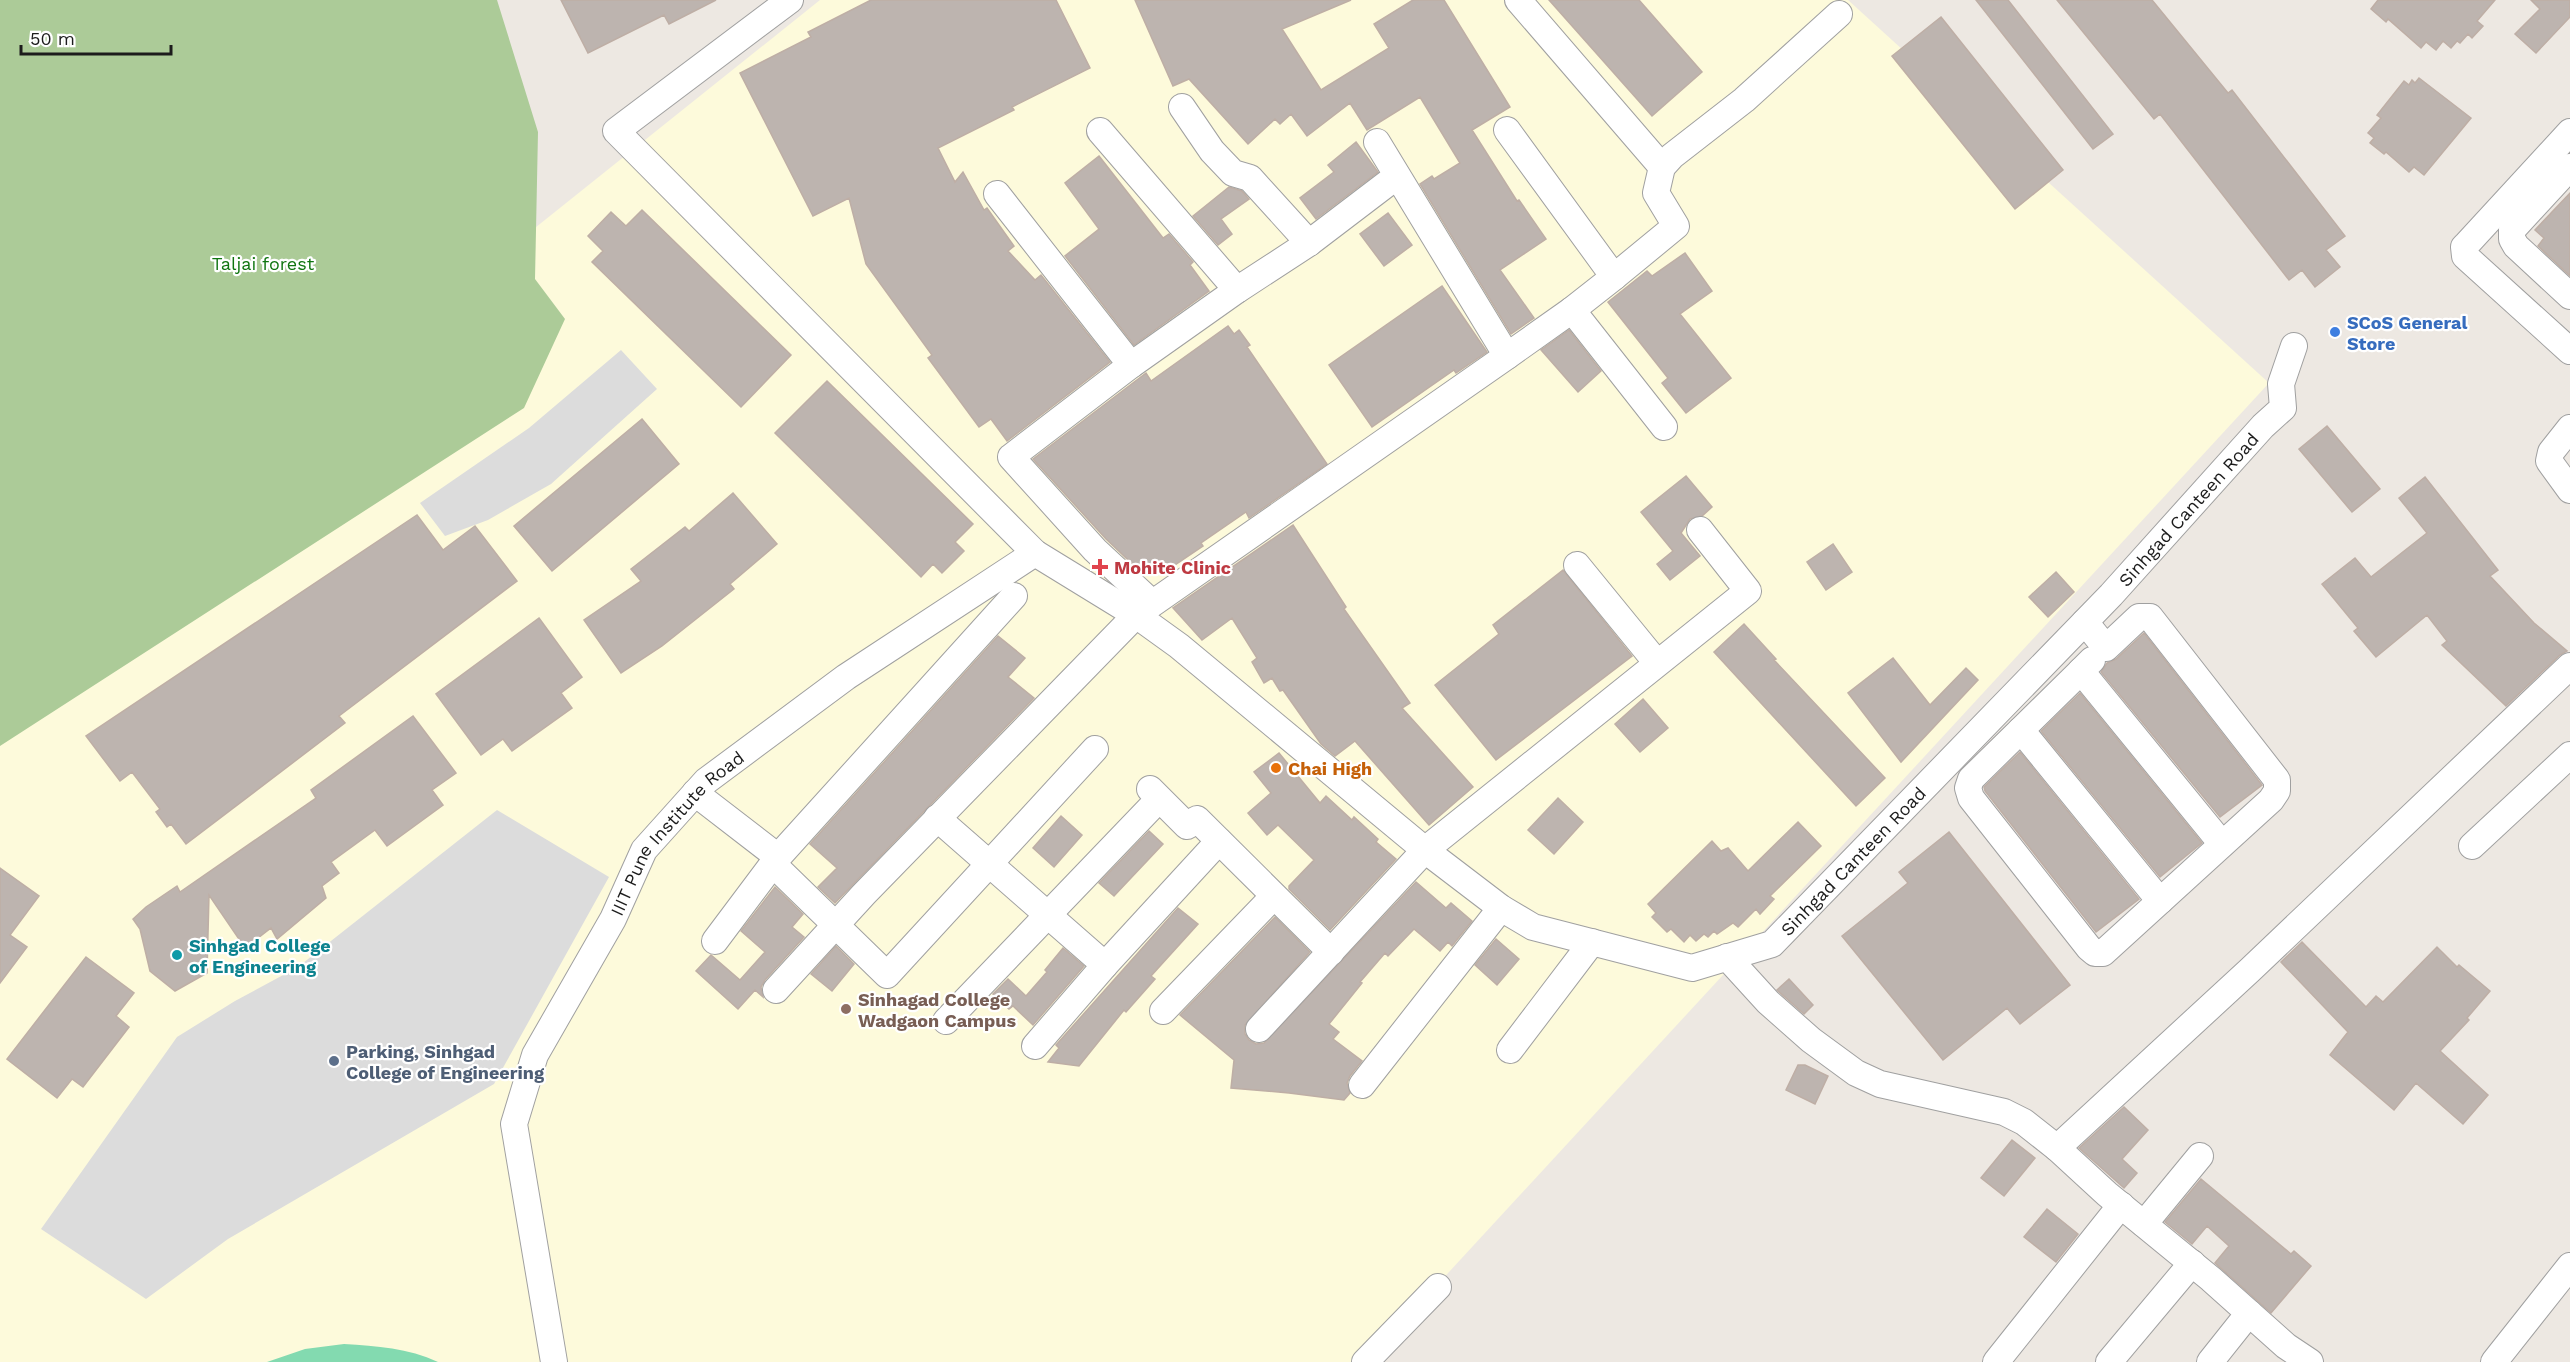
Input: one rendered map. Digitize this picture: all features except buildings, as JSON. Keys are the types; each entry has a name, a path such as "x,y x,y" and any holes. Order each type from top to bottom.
{"street":[{"path":"790,0 616,131 1035,553 1144,609"},
{"path":"1518,0 1662,167"},
{"path":"776,990 937,818 1144,609 1572,310 1676,226 1656,193 1662,167 1672,156 1744,100 1839,14"},
{"path":"1182,107 1212,151 1233,173 1250,178 1309,243"},
{"path":"1506,130 1614,277"},
{"path":"1100,131 1237,290"},
{"path":"2570,132 2464,247 2465,256 2570,351"},
{"path":"1377,142 1507,356"},
{"path":"2537,322 2567,293 2516,246 2512,239 2512,230 2570,166"},
{"path":"1144,609 1011,456 1131,365 1237,290 1309,243 1397,176"},
{"path":"997,194 1131,365"},
{"path":"1572,310 1664,427"},
{"name":"Sinhgad Canteen Road","path":"1144,609 1179,646 1425,850 1501,908 1533,927 1692,968 1772,944 2085,622 2263,426 2283,408 2282,384 2294,346"},
{"path":"2570,428 2551,452 2549,461 2570,490"},
{"path":"1260,1029 1425,850 1748,591 1700,530"},
{"name":"IIIT Pune Institute Road","path":"554,1362 514,1124 535,1054 613,919 644,850 706,781 846,676 1035,553"},
{"path":"1577,566 1657,663"},
{"path":"714,941 776,861 1014,596"},
{"path":"2150,616 2277,780 2277,791 2271,800 2103,953 2096,953 2089,948 1971,798 1968,788 1971,780 2106,648 2139,617 2150,616"},
{"path":"2085,622 2106,648"},
{"path":"2057,1148 2258,962 2570,666"},
{"path":"2082,671 2222,844"},
{"path":"2021,730 2160,901"},
{"path":"695,793 776,861 835,925 887,975 1095,749"},
{"path":"2472,846 2570,754"},
{"path":"946,1021 1048,915 1154,794 1187,826 1197,819 1331,952"},
{"path":"937,818 1105,965"},
{"path":"1035,1046 1105,965 1219,841"},
{"path":"1163,1011 1274,896"},
{"path":"1362,1085 1501,908"},
{"path":"1510,1050 1592,942"},
{"path":"1727,957 1768,1002 1811,1040 1856,1074 1880,1084 2004,1112 2024,1122 2192,1263 2286,1346 2310,1362"},
{"path":"2144,1224 2200,1156"},
{"path":"1996,1362 2121,1205"},
{"path":"2109,1362 2192,1263"},
{"path":"2494,1362 2570,1266"},
{"path":"1365,1362 1438,1287"},
{"path":"2210,1362 2249,1313"}],"shaded area":[{"name":"Sinhagad College Wadgaon Campus","path":"820,0 1848,0 2269,383 1366,1362 0,1362 0,656"},
{"path":"621,350 657,389 551,484 488,520 445,536 420,503 529,428"},
{"name":"Parking, Sinhgad College of Engineering","path":"497,810 609,877 494,1084 228,1239 146,1299 41,1229 177,1037 235,1001 298,967"}],"green space":[{"name":"Taljai forest","path":"0,0 497,0 538,132 535,279 565,319 524,408 0,746"},
{"path":"344,1344 404,1351 438,1362 267,1362 305,1349"}],"place":[{"name":"SCoS General Store","path":"2335,332"},
{"name":"Mohite Clinic","path":"1100,567"},
{"name":"Chai High","path":"1276,768"},
{"name":"Sinhgad College of Engineering","path":"177,955"},
{"name":"Sinhagad College Wadgaon Campus","path":"846,1009"},
{"name":"Parking, Sinhgad College of Engineering","path":"334,1061"}]}
